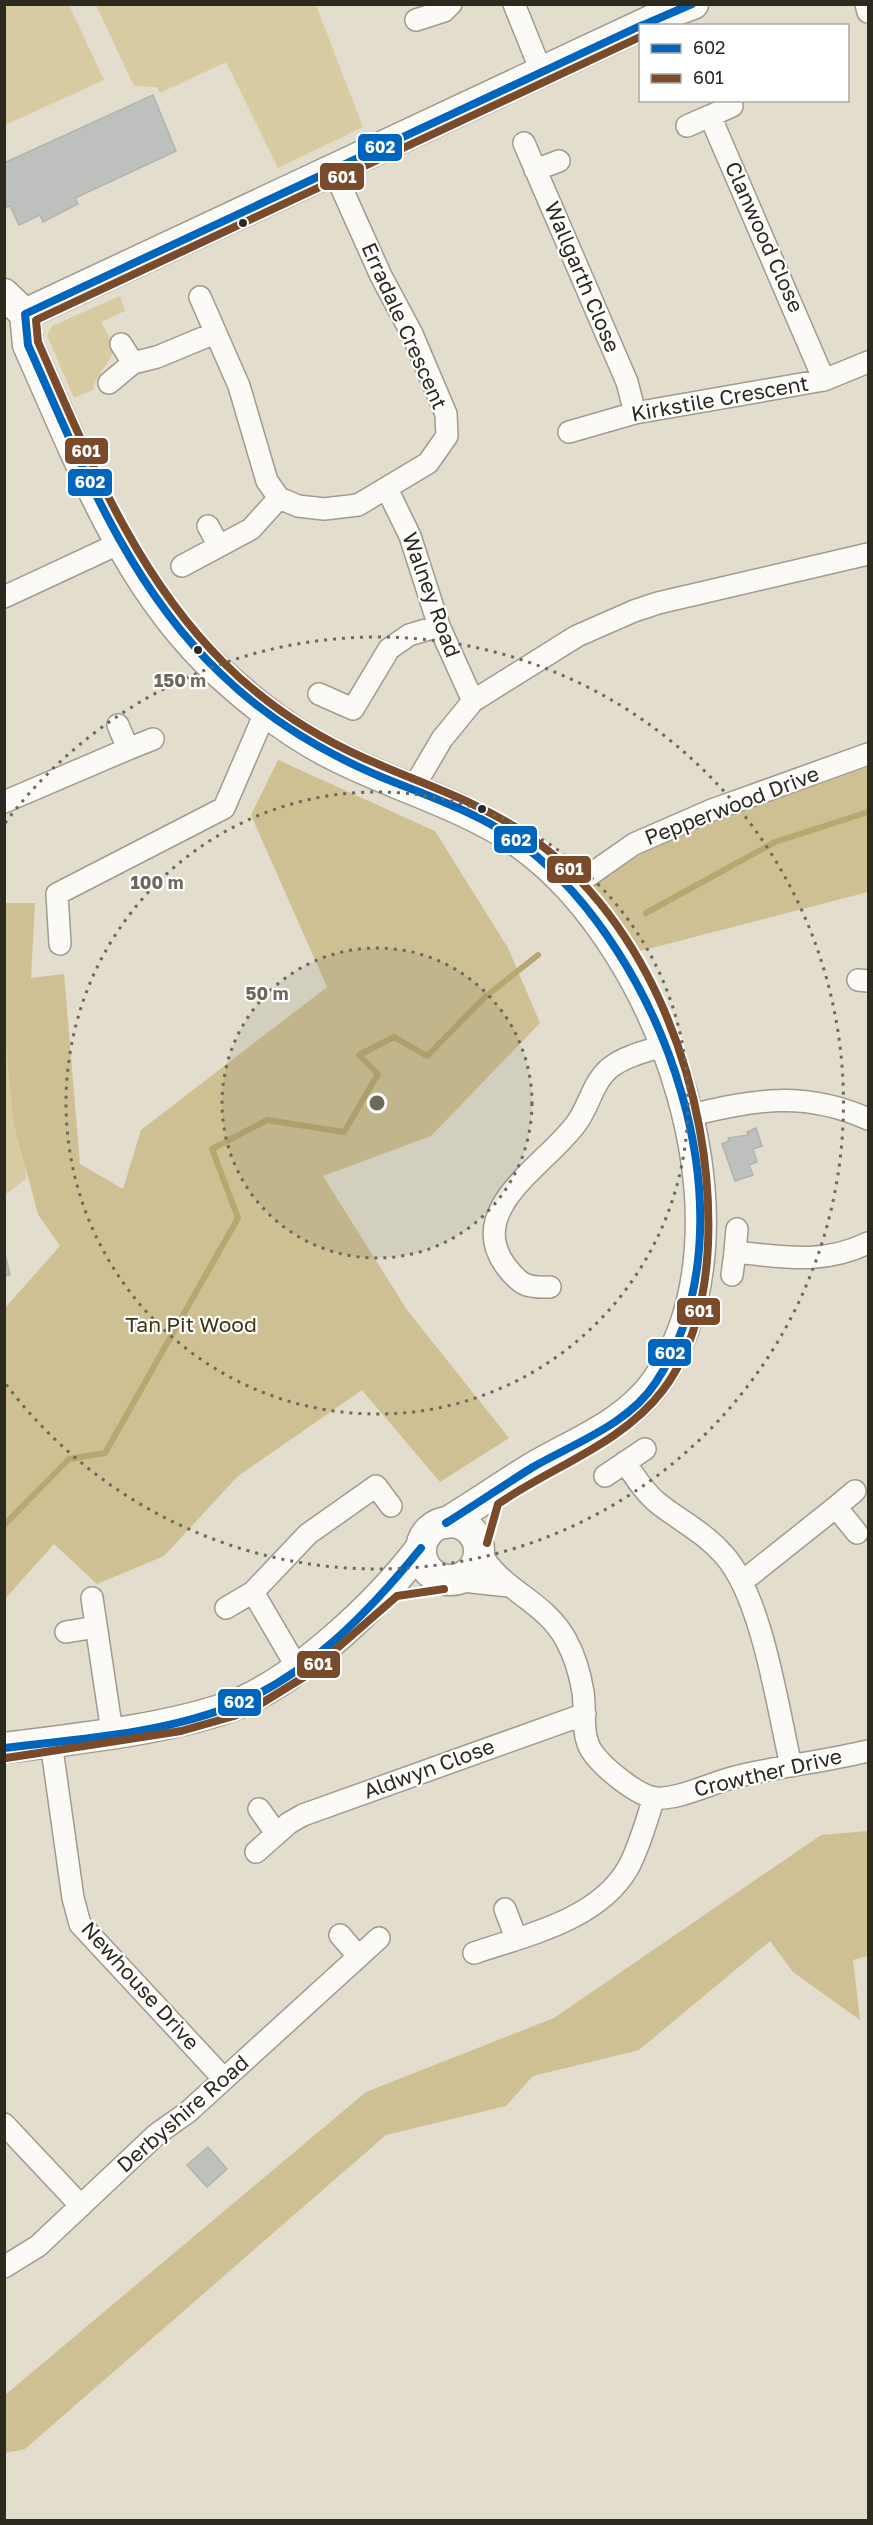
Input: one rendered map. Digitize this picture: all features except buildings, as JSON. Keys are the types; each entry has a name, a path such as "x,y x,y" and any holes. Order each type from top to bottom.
{"street":[{"path":"514,4 541,71"},
{"path":"643,24 693,4"},
{"path":"866,4 868,12"},
{"path":"416,20 448,12"},
{"path":"4,1748 179,1721 230,1706 257,1694 298,1669 392,1586 422,1548 429,1531 489,1497 537,1465 623,1418 656,1382 676,1348 689,1307 700,1229 699,1181 687,1116 666,1045 648,1003 616,946 571,888 523,846 491,825 334,755 265,713 178,631 145,587 120,543 27,345 15,304 333,169 639,26"},
{"path":"687,126 732,106"},
{"name":"Clanwood Close","path":"710,116 825,380"},
{"name":"Wallgarth Close","path":"524,143 627,382 635,413"},
{"path":"535,170 559,161"},
{"name":"Erradale Crescent","path":"279,498 298,506 340,509 358,505 428,463 447,436 446,414 412,334 381,276 333,169"},
{"path":"182,566 251,529 279,498 267,481 243,396 200,297"},
{"path":"109,383 133,363 157,357 215,333"},
{"path":"121,344 133,363"},
{"name":"Kirkstile Crescent","path":"569,432 635,413 825,380 868,362"},
{"name":"Walney Road","path":"387,489 410,536 439,626 473,701"},
{"path":"208,526 219,546"},
{"path":"4,597 120,543"},
{"path":"412,790 442,739 473,701 546,653 634,610 868,554"},
{"path":"319,694 353,709 389,649 409,635 439,626"},
{"path":"60,945 57,894 225,808 265,713"},
{"path":"118,725 128,750"},
{"path":"4,802 153,739"},
{"name":"Pepperwood Drive","path":"571,888 634,844 712,810 868,754"},
{"path":"550,1287 529,1287 515,1279 498,1255 493,1232 498,1212 510,1194 555,1149 578,1121 600,1079 611,1068 624,1059 666,1045"},
{"path":"687,1116 770,1099 796,1099 827,1104 868,1119"},
{"path":"732,1275 737,1229"},
{"path":"735,1252 807,1259 831,1257 868,1243"},
{"path":"605,1476 645,1449"},
{"path":"625,1462 643,1488 659,1504 706,1536 726,1557 743,1581 758,1626 791,1766"},
{"path":"226,1608 252,1592 308,1534 375,1486 391,1506"},
{"path":"743,1581 855,1491"},
{"path":"392,1586 448,1580 469,1573 475,1567 489,1497"},
{"path":"836,1507 857,1533"},
{"path":"446,1522 465,1526 495,1575 547,1614 566,1639 577,1666 585,1714 584,1733 591,1750 615,1774 638,1792 654,1798 641,1839 628,1868 607,1895 589,1908 474,1953"},
{"path":"422,1548 424,1564 435,1576 448,1580 509,1586"},
{"path":"252,1592 298,1669"},
{"path":"92,1598 112,1732"},
{"path":"66,1632 96,1627"},
{"name":"Aldwyn Close","path":"256,1852 276,1833 303,1815 585,1714"},
{"name":"Newhouse Drive","path":"51,1742 74,1898 80,1924 224,2079"},
{"name":"Crowther Drive","path":"654,1798 669,1798 738,1776 868,1751"},
{"path":"259,1809 276,1833"},
{"path":"505,1909 516,1938"},
{"path":"340,1935 358,1956"},
{"name":"Derbyshire Road","path":"4,2267 38,2246 157,2134 188,2112 380,1938"},
{"path":"4,2124 81,2206"}],"shaded area":[{"path":"4,5 69,5 104,80 5,125"},
{"path":"96,5 316,5 363,127 278,168 226,62 160,93 157,87 134,86"},
{"path":"120,296 125,311 101,322 114,346 113,353 97,378 93,390 74,398 47,335 52,326"},
{"path":"5,912 15,913 26,1179 5,1195"}],"green space":[{"name":"Tan Pit Wood","path":"278,760 435,831 508,948 540,1023 431,1136 323,1176 407,1310 509,1438 440,1482 362,1390 238,1476 164,1556 97,1584 54,1544 5,1599 5,1308 60,1246 38,1214 14,1125 4,1025 5,903 35,903 31,978 64,974 80,1164 123,1189 141,1130 327,987 251,815"},
{"path":"868,767 868,892 636,952 616,947 591,888 612,871 683,835"},
{"path":"868,1831 868,1956 853,1960 860,2020 793,1972 770,1941 639,2050 533,2076 506,2106 386,2135 25,2449 5,2453 5,2395 366,2092 554,2018 821,1835"}],"waterway":[{"path":"646,913 775,842 868,812"},
{"path":"4,1525 69,1459 105,1453 238,1218 212,1149 267,1120 344,1132 378,1074 359,1055 394,1037 427,1056 485,997 538,955"}],"transit line":[{"name":"602","path":"646,24 692,4"},
{"name":"602","path":"446,1523 533,1467 616,1421 645,1397 656,1382 686,1317 699,1246 697,1170 682,1094 655,1020 618,952 574,893 523,845 472,814 357,766 295,732 256,705 220,673 187,638 158,600 108,519 28,345 25,314 639,26"},
{"name":"601","path":"487,1543 498,1504 586,1453 628,1425 663,1390 674,1374 690,1339 701,1301 707,1263 707,1187 700,1130 686,1072 666,1016 641,963 608,914 570,871 526,834 487,811 364,758 290,717 239,678 192,628 164,591 116,512 38,342 36,320 639,37"},
{"name":"602","path":"4,1748 90,1738 175,1724 229,1707 257,1694 284,1679 335,1640 380,1595 421,1548"},
{"name":"601","path":"6,1758 181,1731 234,1716 262,1703 304,1677 397,1596 444,1589"}]}
